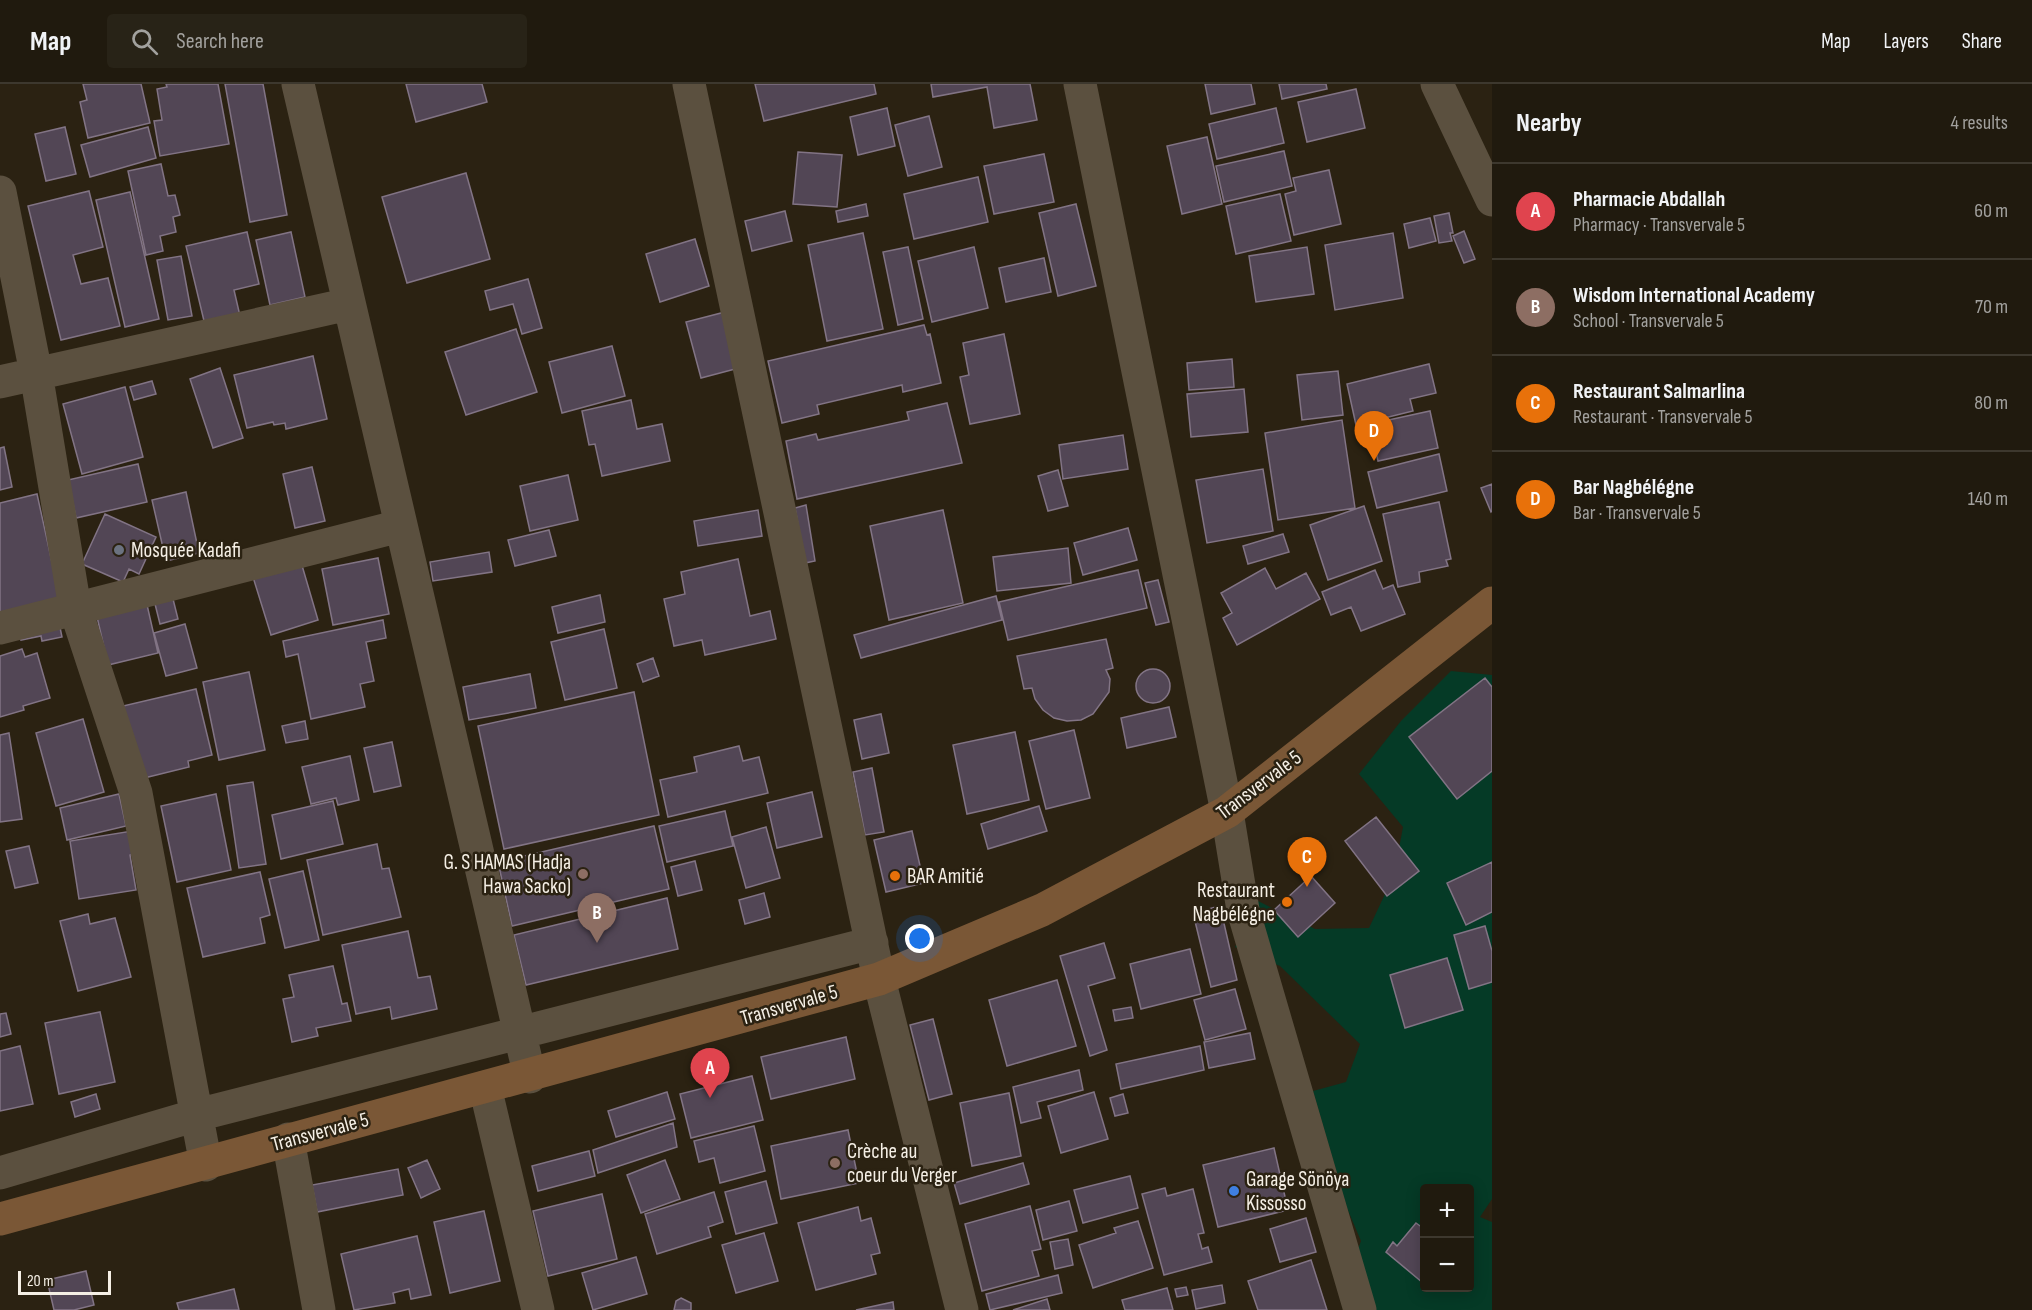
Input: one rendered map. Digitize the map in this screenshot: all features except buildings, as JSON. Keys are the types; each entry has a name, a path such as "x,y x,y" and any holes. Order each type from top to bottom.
{"main road":[{"name":"Transvervale 5","path":"0,1219 206,1165 288,1139 530,1077 879,980 1042,910 1227,812 1492,603"}],"street":[{"path":"298,84 530,1077"},
{"path":"689,84 879,980 962,1310"},
{"path":"1080,84 1227,812 1243,910 1360,1310"},
{"path":"1437,84 1492,200"},
{"path":"0,192 36,373 75,608 136,793 206,1165"},
{"path":"0,382 349,304"},
{"path":"0,628 400,526"},
{"path":"0,1173 197,1116 519,1031 872,943"},
{"path":"485,1087 538,1310"},
{"path":"288,1139 319,1310"}],"green space":[{"path":"1451,671 1492,675 1492,1199 1480,1217 1492,1222 1492,1310 1355,1310 1342,1293 1361,1241 1347,1208 1313,1091 1346,1082 1360,1044 1280,966 1235,947 1258,901 1315,929 1369,928 1394,875 1403,827 1359,774 1401,721"}],"place":[{"name":"Bar Nagbélégne","path":"1374,461"},
{"name":"Mosquée Kadafi","path":"119,550"},
{"name":"G. S HAMAS (Hadja Hawa Sacko)","path":"583,874"},
{"name":"BAR Amitié","path":"895,876"},
{"name":"Restaurant Salmarlina","path":"1307,887"},
{"name":"Restaurant Nagbélégne","path":"1287,902"},
{"name":"Wisdom International Academy","path":"597,943"},
{"name":"Pharmacie Abdallah","path":"710,1098"},
{"name":"Crèche au coeur du Verger","path":"835,1163"},
{"name":"Garage Sönöya Kissosso","path":"1234,1191"}]}
